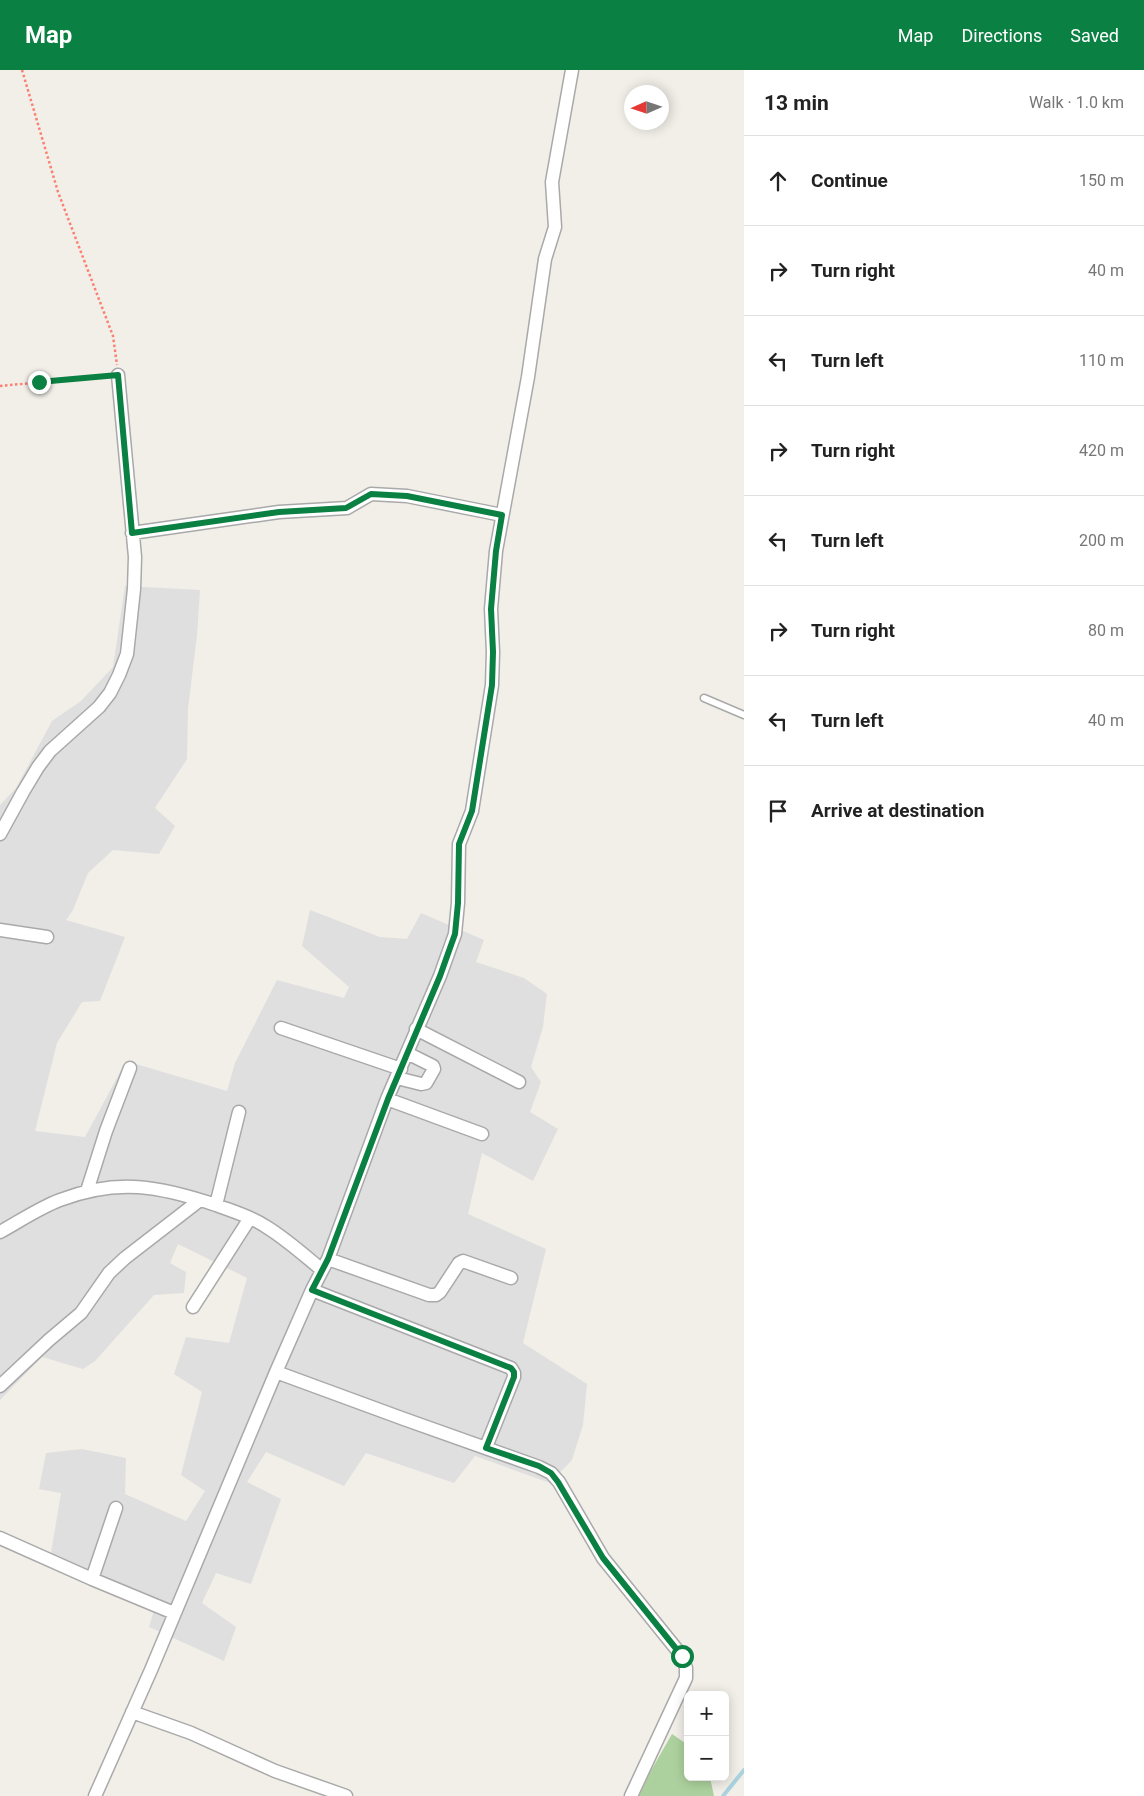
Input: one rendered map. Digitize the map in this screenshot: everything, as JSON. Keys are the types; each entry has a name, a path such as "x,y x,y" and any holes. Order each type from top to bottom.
{"street":[{"path":"95,1796 276,1372 325,1264 388,1099 440,976 457,924 459,844 472,811 492,685 491,609 496,551 528,377 545,259 555,227 552,182 572,70"},
{"path":"0,834 38,767 50,751 99,707 110,693 120,675 127,654 134,589 134,557 118,375"},
{"path":"132,533 279,512 346,508 371,494 407,496 502,515"},
{"path":"0,930 47,937"},
{"path":"281,1028 399,1073 422,1084 426,1083 434,1069 433,1066 407,1053"},
{"path":"416,1029 519,1082"},
{"path":"87,1191 106,1131 130,1068"},
{"path":"388,1099 482,1134"},
{"path":"216,1205 239,1112"},
{"path":"0,1232 50,1204 87,1191 138,1186 166,1190 216,1205 250,1218 325,1264 429,1295 436,1295 440,1292 459,1263 463,1261 511,1278"},
{"path":"0,1386 48,1340 81,1313 109,1274 125,1258 200,1200"},
{"path":"193,1307 250,1218"},
{"path":"312,1290 511,1368 514,1372 514,1377 486,1448"},
{"path":"276,1372 539,1466 551,1473 603,1558 682,1656 686,1668 686,1678 631,1796"},
{"path":"92,1579 116,1508"},
{"path":"0,1538 174,1613"},
{"path":"132,1712 191,1733 275,1771 346,1796"}],"lane":[{"path":"704,698 744,715"}],"path":[{"path":"0,386 118,375 112,336 58,192 22,70"}],"shaded area":[{"path":"125,586 200,590 197,635 188,709 187,759 155,808 175,826 159,854 113,850 88,873 73,910 66,920 125,937 100,1001 82,1002 57,1043 35,1131 85,1137 126,1061 227,1091 235,1063 277,980 344,998 349,987 302,946 310,910 380,937 407,939 421,913 484,940 476,962 524,978 547,994 543,1027 531,1067 541,1082 530,1112 558,1129 533,1181 482,1153 468,1214 546,1249 523,1343 587,1384 583,1425 572,1460 550,1483 475,1456 454,1483 366,1453 344,1486 266,1452 247,1482 281,1499 251,1584 216,1573 202,1603 236,1627 224,1661 149,1627 154,1610 51,1553 61,1493 39,1489 46,1453 82,1449 126,1458 125,1494 186,1521 205,1491 181,1475 202,1392 174,1374 186,1337 229,1343 247,1278 178,1244 170,1263 186,1272 184,1293 154,1295 95,1361 83,1369 42,1357 0,1400 0,805 16,788 52,721 81,701 113,667"}],"green space":[{"path":"672,1734 684,1742 684,1781 711,1781 714,1796 639,1796 649,1774"}],"waterway":[{"path":"723,1796 744,1770"}],"route":[{"path":"39,382 118,375 132,533 279,512 338,510 346,508 371,494 407,496 502,515 496,551 491,609 492,685 486,734 478,767 472,811 459,844 458,903 455,934 440,976 388,1099 328,1259 312,1290 511,1368 514,1372 514,1377 486,1448 539,1466 551,1473 603,1558 682,1656"}]}
